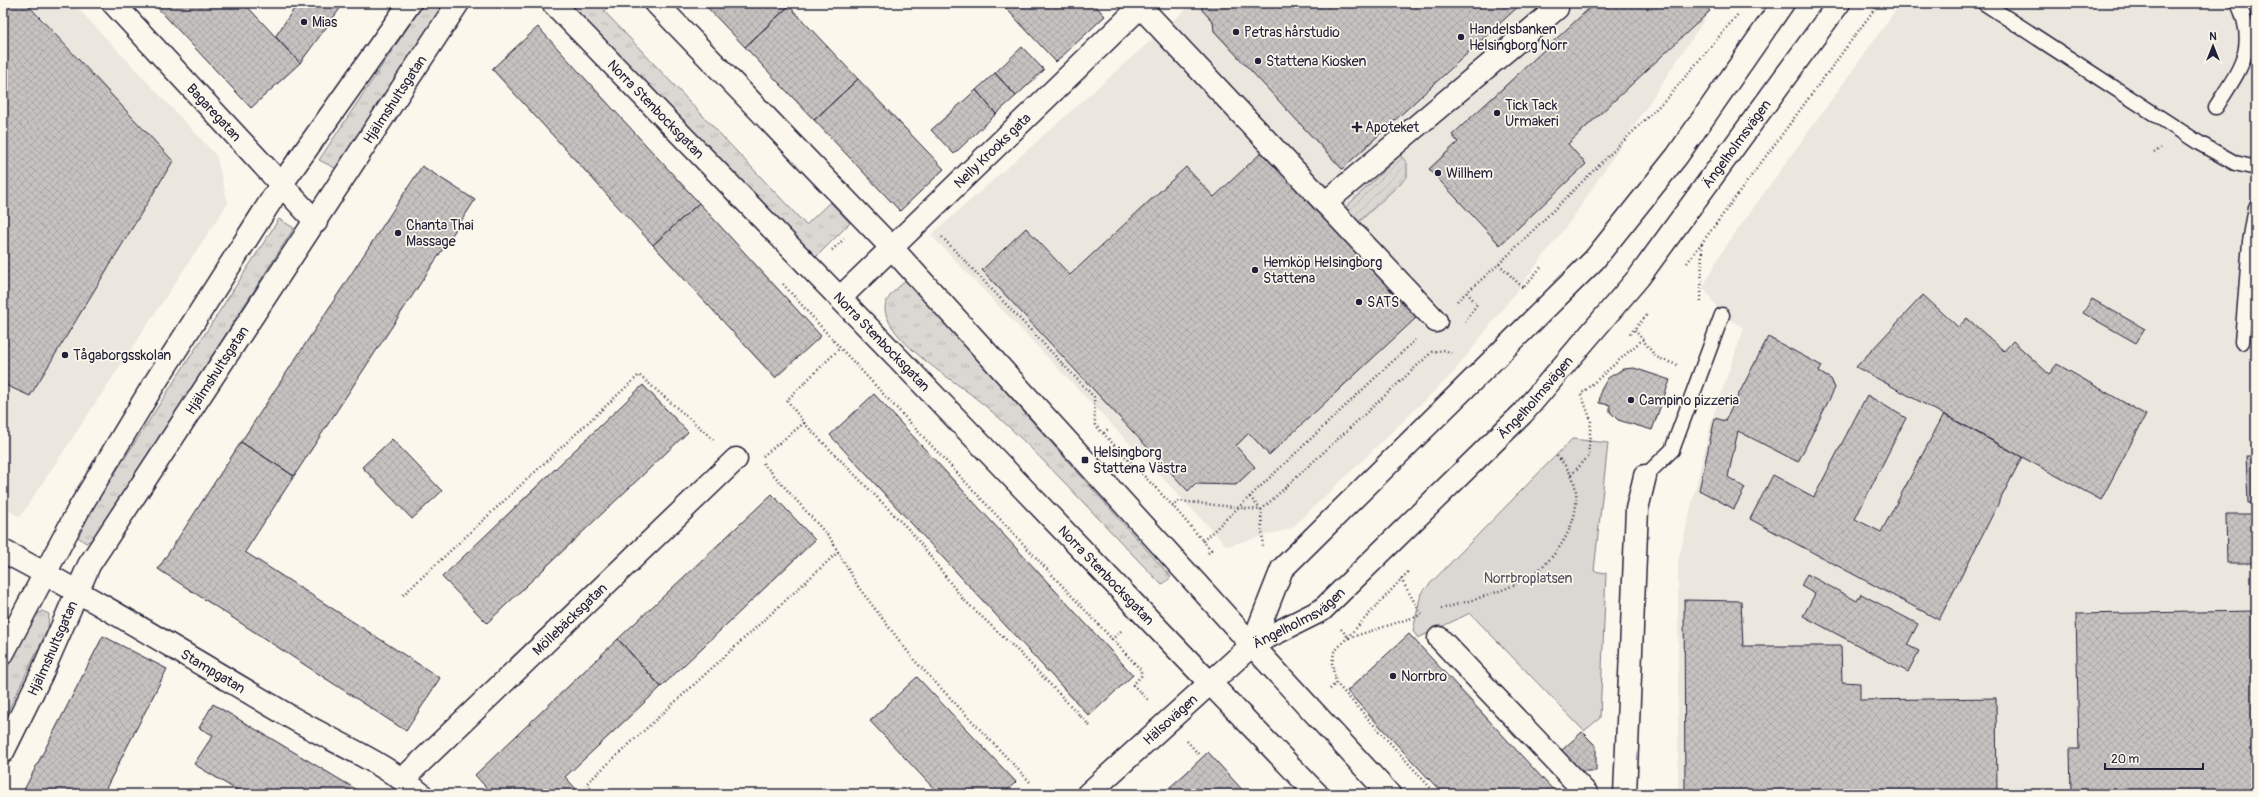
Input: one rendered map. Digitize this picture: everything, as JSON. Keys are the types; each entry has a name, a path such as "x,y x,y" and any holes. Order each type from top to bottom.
{"street":[{"name":"Bagaregatan","path":"113,3 316,222"},
{"path":"3,653 79,509 151,389 281,185 410,3"},
{"name":"Hjälmshultsgatan","path":"3,752 41,674 89,565 316,222 458,3"},
{"name":"Norra Stenbocksgatan","path":"553,3 840,298 1318,794"},
{"path":"656,3 891,247 1389,794"},
{"path":"1325,203 1557,8 1552,3"},
{"name":"Ängelholmsvägen","path":"1252,645 1282,570 1594,260 1676,156 1753,49 1783,3"},
{"name":"Ängelholmsvägen","path":"1252,645 1322,610 1522,414 1639,277 1839,3"},
{"path":"1142,5 1436,321"},
{"name":"Nelly Krooks gata","path":"840,298 1142,5"},
{"name":"Möllebäcksgatan","path":"403,779 736,459"},
{"path":"1626,794 1637,509 1645,476"},
{"name":"Stampgatan","path":"3,551 78,591 310,728 403,779 421,794"},
{"path":"1439,638 1587,794"},
{"name":"Hälsovägen","path":"1088,794 1209,682 1252,645"}],"lane":[{"path":"1984,3 2200,143 2234,163 2256,168"},
{"path":"2216,107 2243,64 2249,42 2238,3"},
{"path":"2242,342 2250,242 2256,207"},
{"path":"1645,476 1672,450 1722,315"}],"path":[{"path":"491,3 496,8 502,3"},
{"path":"1701,305 1702,243 1879,3"},
{"path":"1203,541 1237,507 1499,264 1669,96 1742,9"},
{"path":"789,290 865,220"},
{"path":"1499,264 1523,288 1542,266"},
{"path":"1466,293 1477,304 1471,312"},
{"path":"1635,330 1656,357 1701,375"},
{"path":"828,335 1112,639"},
{"path":"1571,475 1588,457 1591,420 1581,394 1643,339"},
{"path":"840,348 787,400 804,423 913,534 962,598 1017,650 1090,726"},
{"path":"1172,507 1179,501 1261,510 1432,352 1445,350 1451,353"},
{"path":"402,594 640,375 736,459"},
{"path":"804,423 760,459 830,538 859,588 915,661 1030,782"},
{"path":"1095,425 1211,550 1205,555"},
{"path":"1099,438 1109,428"},
{"path":"1436,610 1508,587 1522,581 1545,565 1563,542 1572,522 1576,497 1575,486 1571,475 1556,455"},
{"path":"1250,496 1261,510 1264,550"},
{"path":"596,794 586,784 838,552"},
{"path":"1408,572 1349,638 1334,652 1332,664 1336,683 1436,794"},
{"path":"1401,579 1422,615"},
{"path":"1349,638 1429,612"},
{"path":"1338,626 1349,638"},
{"path":"1310,707 1336,683"}],"shaded area":[{"name":"Tågaborgsskolan","path":"3,3 73,3 216,155 228,203 20,517 3,508"},
{"path":"1193,3 1703,3 1710,11 1572,219 1454,372 1292,528 1227,546 931,235"},
{"path":"1901,3 2256,3 2256,794 1678,794 1678,562 1712,419 1744,328 1722,315 1703,287 1721,253"}],"green space":[{"path":"424,3 445,3 337,169 319,160"},
{"path":"566,3 613,3 604,11 806,225 830,202 850,223 812,261"},
{"path":"1400,155 1407,163 1407,177 1357,224 1344,209"},
{"path":"279,219 294,228 96,537 86,543 78,537 81,526"},
{"path":"906,280 1171,577 1162,585 1066,484 1012,430 984,405 936,369 905,343 890,323 885,309 888,299"},
{"name":"Norrbroplatsen","path":"1572,439 1608,443 1594,571 1606,573 1600,718 1584,731 1470,613 1418,638 1413,631 1421,593"},
{"path":"42,611 49,614 48,629 3,721 3,677 31,619"}],"building":[{"path":"3,3 26,3 173,161 30,396 3,384"},
{"path":"153,3 244,3 300,63 251,108"},
{"path":"298,3 344,3 300,63 275,37"},
{"path":"703,3 786,3 789,6 745,47"},
{"path":"1001,3 1093,3 1105,16 1056,62"},
{"path":"1202,3 1522,3 1342,169 1214,31 1213,22 1202,10"},
{"path":"1595,3 1703,3 1710,11 1568,144 1586,164 1500,245 1429,169 1458,142 1452,135"},
{"path":"789,6 858,79 814,120 745,47"},
{"path":"538,27 699,203 653,245 492,69"},
{"path":"1022,47 1044,70 1016,96 995,73"},
{"path":"995,73 1016,96 996,114 976,90"},
{"path":"858,79 944,169 900,211 814,120"},
{"path":"976,90 996,114 954,154 931,130"},
{"path":"1263,151 1417,317 1269,455 1249,433 1236,446 1255,467 1236,485 1195,484 1188,491 982,270 1026,228 1070,275 1186,167 1214,197"},
{"path":"422,166 475,200 294,476 241,442"},
{"path":"699,203 821,336 775,378 653,245"},
{"path":"1923,295 1958,327 1967,318 2004,351 2013,341 2049,374 2057,364 2146,415 2101,500 1856,367"},
{"path":"2092,299 2145,329 2136,343 2083,313"},
{"path":"1768,337 1822,366 1819,372 1831,379 1835,388 1798,462 1738,431 1728,477 1745,488 1734,509 1699,490 1715,418 1725,421"},
{"name":"Campino pizzeria","path":"1634,368 1670,380 1652,430 1618,420 1610,412 1610,405 1599,403 1601,390 1608,378 1623,369"},
{"path":"643,385 688,432 487,623 442,577"},
{"path":"874,394 1133,675 1089,716 830,435"},
{"path":"1867,395 1906,418 1855,519 1881,532 1944,414 2022,457 1939,620 1750,519 1773,475 1814,497"},
{"path":"392,439 442,491 412,519 362,467"},
{"path":"241,442 294,476 245,552 440,678 406,731 158,569"},
{"path":"2246,456 2256,456 2256,503 2248,503"},
{"path":"772,494 815,540 661,687 618,639"},
{"path":"2226,514 2256,514 2256,563 2227,563"},
{"path":"1807,574 1857,601 1861,594 1918,624 1907,645 1919,651 1908,672 1803,616 1815,594 1801,586"},
{"path":"1684,600 1741,601 1743,646 1841,646 1842,682 1860,683 1860,700 1996,698 1997,794 1685,794"},
{"path":"2256,611 2256,794 2071,794 2070,749 2079,749 2076,614"},
{"path":"1409,634 1557,794 1443,794 1347,691"},
{"path":"103,636 167,669 103,794 22,794"},
{"path":"618,639 661,687 565,777 581,794 492,794 475,775"},
{"path":"917,677 1016,782 1003,794 939,794 870,721"},
{"path":"213,704 364,794 243,794 194,764 213,735 199,728"},
{"path":"1582,732 1596,746 1596,771 1581,771 1561,751"},
{"path":"1208,752 1246,794 1162,794 1186,773"}],"place":[{"name":"Mias","path":"304,22"},
{"name":"Petras hårstudio","path":"1236,32"},
{"name":"Handelsbanken Helsingborg Norr","path":"1461,37"},
{"name":"Stattena Kiosken","path":"1258,61"},
{"name":"Tick Tack Urmakeri","path":"1497,113"},
{"name":"Apoteket","path":"1357,127"},
{"name":"Willhem","path":"1438,173"},
{"name":"Chanta Thai Massage","path":"398,233"},
{"name":"Hemköp Helsingborg Stattena","path":"1255,270"},
{"name":"SATS","path":"1359,302"},
{"name":"Tågaborgsskolan","path":"65,355"},
{"name":"Campino pizzeria","path":"1631,400"},
{"name":"Helsingborg Stattena Västra","path":"1085,460"},
{"name":"Norrbro","path":"1393,676"}]}
